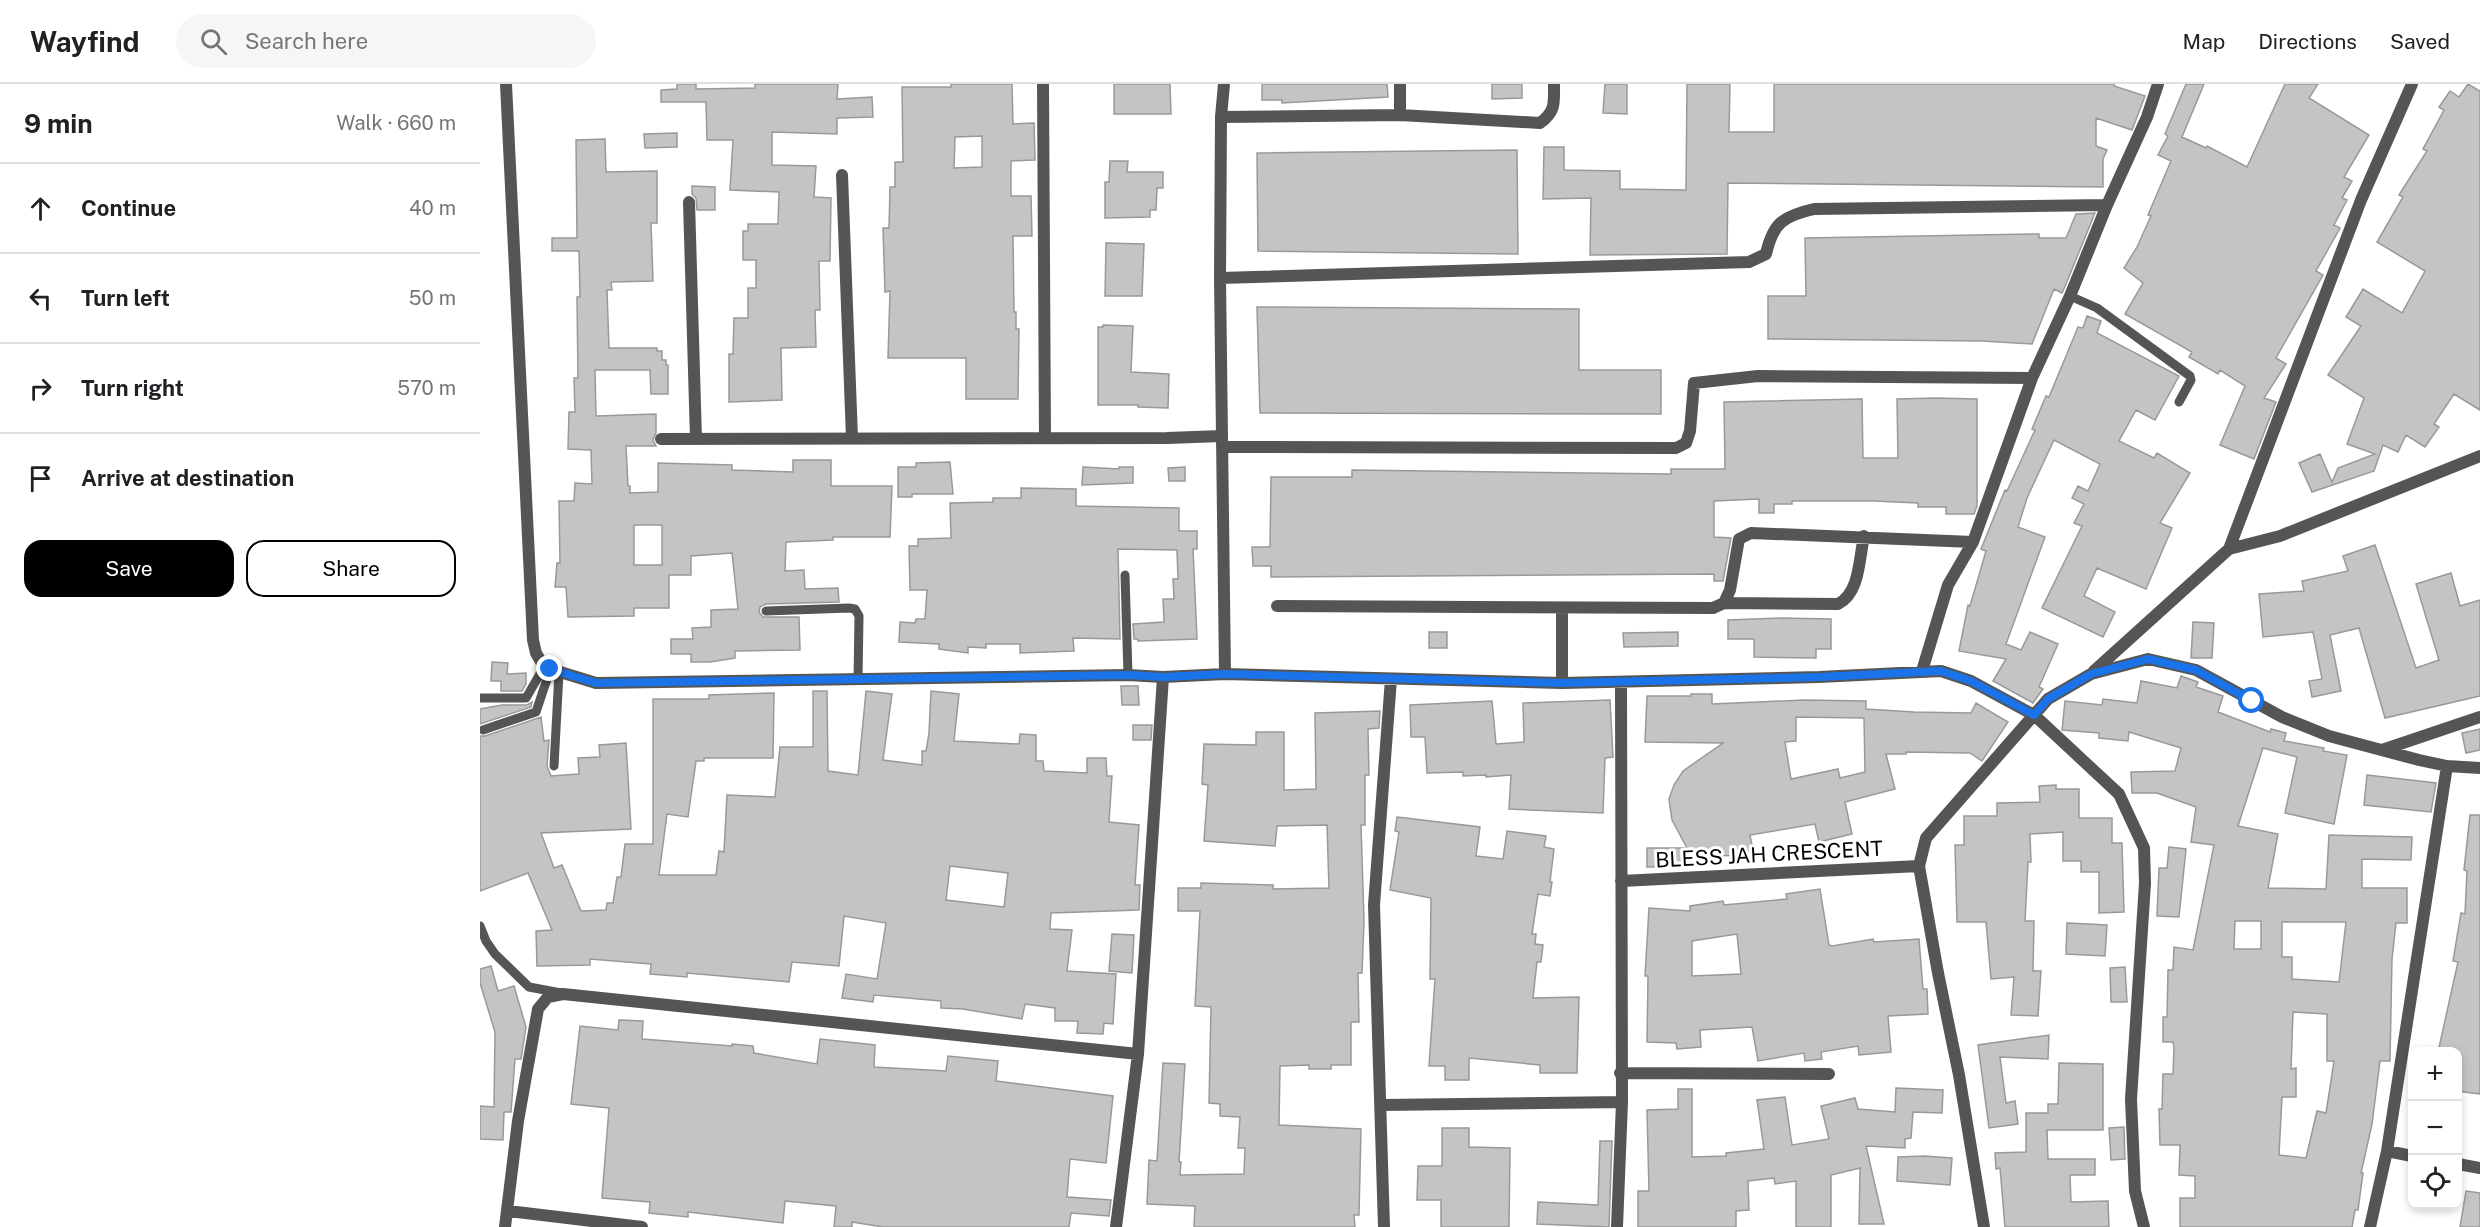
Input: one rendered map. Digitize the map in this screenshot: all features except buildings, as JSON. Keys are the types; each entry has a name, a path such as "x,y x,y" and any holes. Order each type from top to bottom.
{"street":[{"path":"506,84 533,640 536,653 551,670 596,683 1128,675 1163,677 1225,674 1391,680 1621,683 1819,677 1922,671 1941,671 1959,675 2034,715 2119,794 2144,848 2145,883 2132,1099 2135,1191 2144,1227"},
{"path":"1043,84 1045,438"},
{"path":"1224,84 1221,117 1220,278 1225,674"},
{"path":"1400,84 1400,115"},
{"path":"1221,117 1400,115 1540,123 1551,115 1554,104 1554,84"},
{"path":"1922,671 1948,585 1973,542 2032,378 2147,117 2158,84"},
{"path":"1984,1227 1959,1075 1919,866 1926,838 2048,699 2091,674 2229,549 2361,200 2412,84"},
{"path":"842,175 852,438"},
{"path":"690,202 696,439"},
{"path":"1220,278 1749,262 1766,254 1777,224 1794,214 1814,209 2107,204"},
{"path":"661,439 1045,438 1676,448 1686,442 1690,431 1694,383 1758,376 2032,378"},
{"path":"2229,549 2280,536 2480,456"},
{"path":"1724,603 1730,590 1739,539 1751,533 1973,542"},
{"path":"1276,606 1713,608 1724,603 1838,604 1847,600 1852,592 1864,536"},
{"path":"1563,608 1563,683"},
{"path":"2091,674 2148,659 2196,670 2282,717 2329,736 2447,766 2480,768"},
{"path":"1116,1227 1138,1054 1163,677"},
{"path":"1384,1227 1374,905 1391,680"},
{"path":"1617,1227 1622,1102 1620,1073 1621,683"},
{"path":"2381,750 2480,717"},
{"path":"2370,1227 2387,1151 2447,766"},
{"name":"BLESS JAH CRESCENT","path":"1621,881 1919,866"},
{"path":"505,1227 518,1121 538,1009 548,997 563,994 1138,1054"},
{"path":"1620,1073 1829,1074"},
{"path":"1382,1105 1622,1102"},
{"path":"2387,1151 2408,1155"},
{"path":"2462,1165 2480,1168"},
{"path":"508,1211 642,1227"}],"lane":[{"path":"2070,296 2097,308 2190,376 2191,380 2179,402"},
{"path":"1125,575 1128,675"},
{"path":"766,610 855,609 860,616 858,680"},
{"path":"480,698 526,698 551,670"},
{"path":"483,730 536,712 551,670"},
{"path":"551,670 554,766"},
{"path":"480,926 495,954 529,987 563,994"}],"route":[{"path":"550,669 596,683 1128,675 1163,677 1225,674 1391,680 1621,683 1941,671 1959,675 2034,715 2048,699 2091,674 2148,659 2196,670 2252,701"}]}
